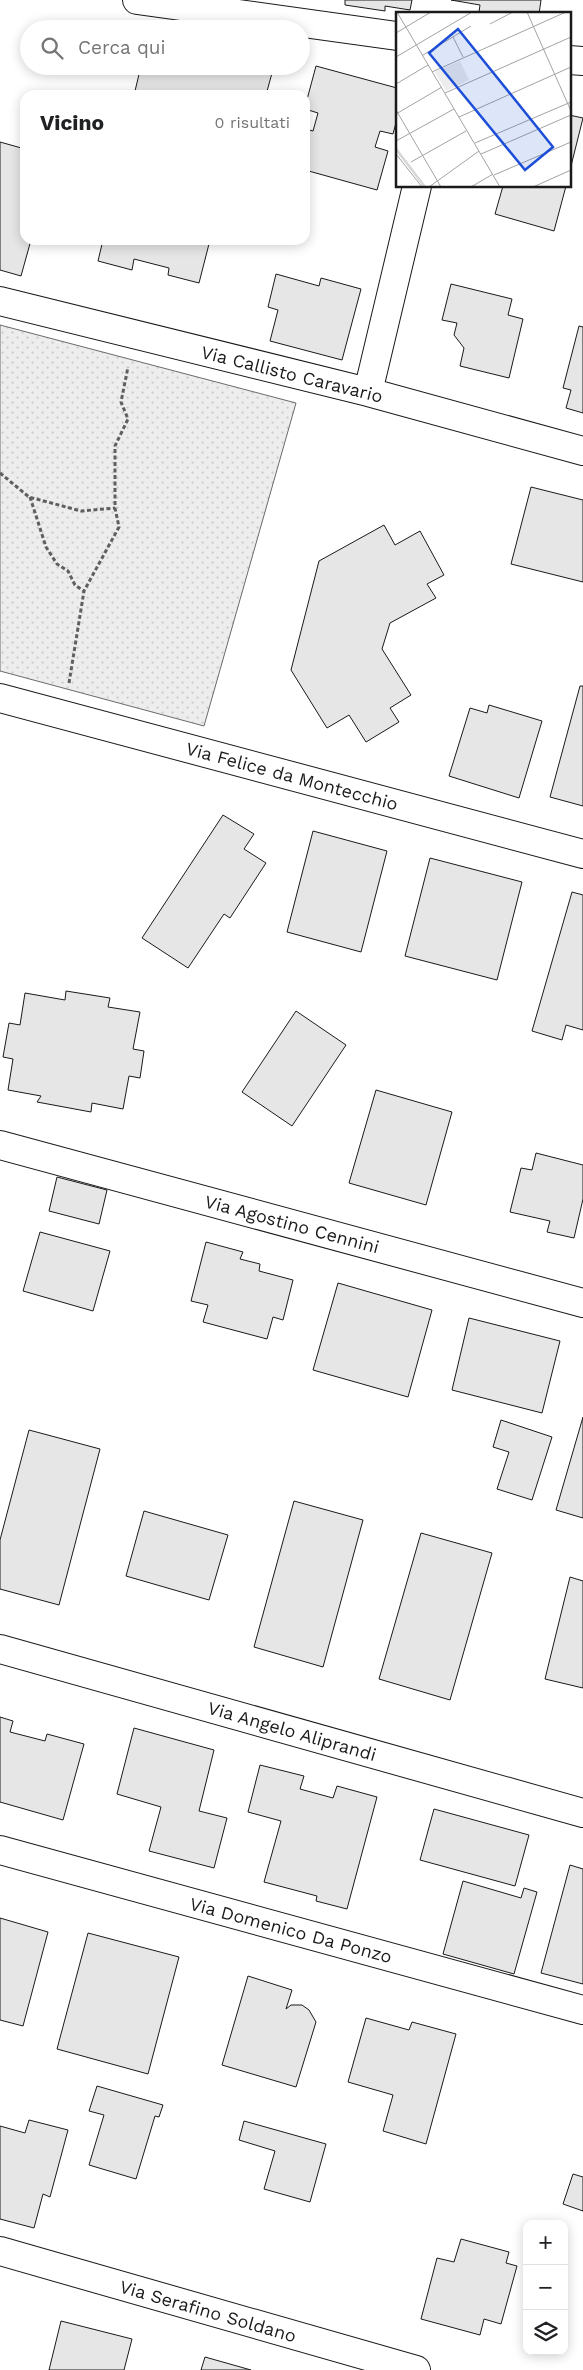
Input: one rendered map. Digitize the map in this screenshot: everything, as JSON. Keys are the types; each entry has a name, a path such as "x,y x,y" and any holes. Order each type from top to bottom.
{"street":[{"path":"137,0 281,20"},
{"path":"310,24 396,36"},
{"path":"570,60 583,62"},
{"path":"368,392 417,188"},
{"name":"Via Callisto Caravario","path":"0,301 368,392 583,451"},
{"name":"Via Felice da Montecchio","path":"0,698 583,854"},
{"name":"Via Agostino Cennini","path":"0,1145 583,1303"},
{"name":"Via Angelo Aliprandi","path":"0,1649 583,1813"},
{"name":"Via Domenico Da Ponzo","path":"0,1850 583,2010"},
{"name":"Via Serafino Soldano","path":"0,2251 416,2370"}],"path":[{"path":"62,714 74,663 84,591 118,526 114,508 115,446 128,420 122,402 133,334"},
{"path":"0,473 29,497 82,511 114,508"},
{"path":"29,497 46,547 57,564 68,571 75,585 84,591"}],"shaded area":[{"path":"0,325 296,403 204,726 0,671"}],"building":[{"path":"345,0 412,0 410,10 385,6 385,11 345,5"},
{"path":"451,0 541,0 539,12 479,12 480,5"},
{"path":"316,66 396,88 396,123 393,134 380,131 375,147 388,151 377,190 310,171 310,130 313,131 318,113 310,111 310,90"},
{"path":"139,75 271,75 267,90 135,90"},
{"path":"570,115 583,118 570,170"},
{"path":"0,142 20,148 20,245 30,245 21,276 0,270"},
{"path":"502,188 565,188 554,231 495,214"},
{"path":"102,245 209,245 199,283 168,275 169,268 134,259 132,270 98,261"},
{"path":"276,274 319,286 321,278 361,289 342,360 270,341 278,310 268,307"},
{"path":"451,284 512,299 508,315 523,319 509,378 460,366 464,348 454,335 457,323 442,320"},
{"path":"579,326 583,327 583,413 566,408 571,390 563,388"},
{"path":"531,487 583,500 583,582 511,564"},
{"path":"384,525 395,545 420,531 444,575 427,584 436,598 390,623 382,649 411,695 390,708 399,722 366,742 349,715 327,728 291,670 319,561"},
{"path":"580,686 583,686 583,806 550,797"},
{"path":"489,705 542,721 519,798 449,776 470,708 487,713"},
{"path":"223,815 254,834 244,849 266,863 230,918 224,914 188,968 142,938"},
{"path":"313,831 387,851 361,952 287,932"},
{"path":"430,858 522,882 497,980 405,956"},
{"path":"572,892 583,895 583,1030 566,1025 562,1040 532,1031"},
{"path":"66,991 110,998 108,1007 140,1012 133,1049 144,1051 140,1078 129,1076 123,1109 92,1103 91,1112 37,1102 41,1096 8,1090 13,1059 3,1057 9,1023 20,1025 25,993 65,1000"},
{"path":"296,1011 346,1045 292,1126 242,1092"},
{"path":"376,1090 452,1112 426,1205 349,1183"},
{"path":"536,1153 583,1165 583,1199 574,1238 547,1232 550,1221 510,1212 521,1168 532,1170"},
{"path":"57,1177 107,1190 99,1224 49,1211"},
{"path":"40,1232 110,1251 93,1311 23,1291"},
{"path":"206,1242 243,1252 240,1259 260,1264 259,1271 293,1280 283,1320 273,1317 267,1339 203,1322 208,1305 191,1301"},
{"path":"338,1283 432,1310 408,1397 313,1370"},
{"path":"469,1318 560,1341 542,1413 452,1390"},
{"path":"583,1417 583,1518 556,1510"},
{"path":"501,1420 552,1437 532,1500 497,1489 509,1452 493,1447"},
{"path":"29,1430 100,1449 59,1605 0,1589 0,1540"},
{"path":"294,1501 363,1520 323,1667 254,1647"},
{"path":"144,1511 228,1535 209,1600 126,1576"},
{"path":"421,1533 492,1553 450,1700 379,1679"},
{"path":"570,1577 583,1581 583,1688 545,1679"},
{"path":"0,1717 13,1721 10,1732 45,1741 47,1734 84,1744 63,1820 0,1802"},
{"path":"134,1728 214,1750 199,1811 227,1818 214,1868 149,1851 161,1807 117,1794"},
{"path":"260,1765 304,1776 300,1789 333,1798 337,1786 377,1797 347,1909 316,1901 317,1896 264,1882 281,1821 248,1812"},
{"path":"434,1809 529,1835 515,1886 420,1860"},
{"path":"570,1865 583,1869 583,1984 541,1973"},
{"path":"463,1881 521,1898 524,1888 537,1892 514,1974 443,1954"},
{"path":"0,1918 48,1932 23,2026 0,2020"},
{"path":"88,1933 179,1957 148,2074 57,2049"},
{"path":"248,1976 292,1990 286,2009 291,2005 302,2005 309,2010 316,2022 296,2087 222,2065"},
{"path":"366,2018 409,2030 412,2022 456,2034 426,2144 383,2131 393,2095 348,2082"},
{"path":"97,2086 163,2105 159,2117 155,2116 136,2179 89,2165 104,2115 89,2111"},
{"path":"29,2120 68,2130 50,2197 43,2194 34,2228 0,2219 0,2126 25,2133"},
{"path":"244,2121 326,2144 310,2202 264,2189 275,2151 239,2140"},
{"path":"573,2174 583,2177 583,2211 563,2204"},
{"path":"461,2239 509,2252 506,2263 517,2266 501,2324 484,2319 480,2335 421,2319 437,2258 454,2262"},
{"path":"61,2321 132,2339 124,2370 49,2370"},
{"path":"205,2357 251,2370 201,2370"}]}
